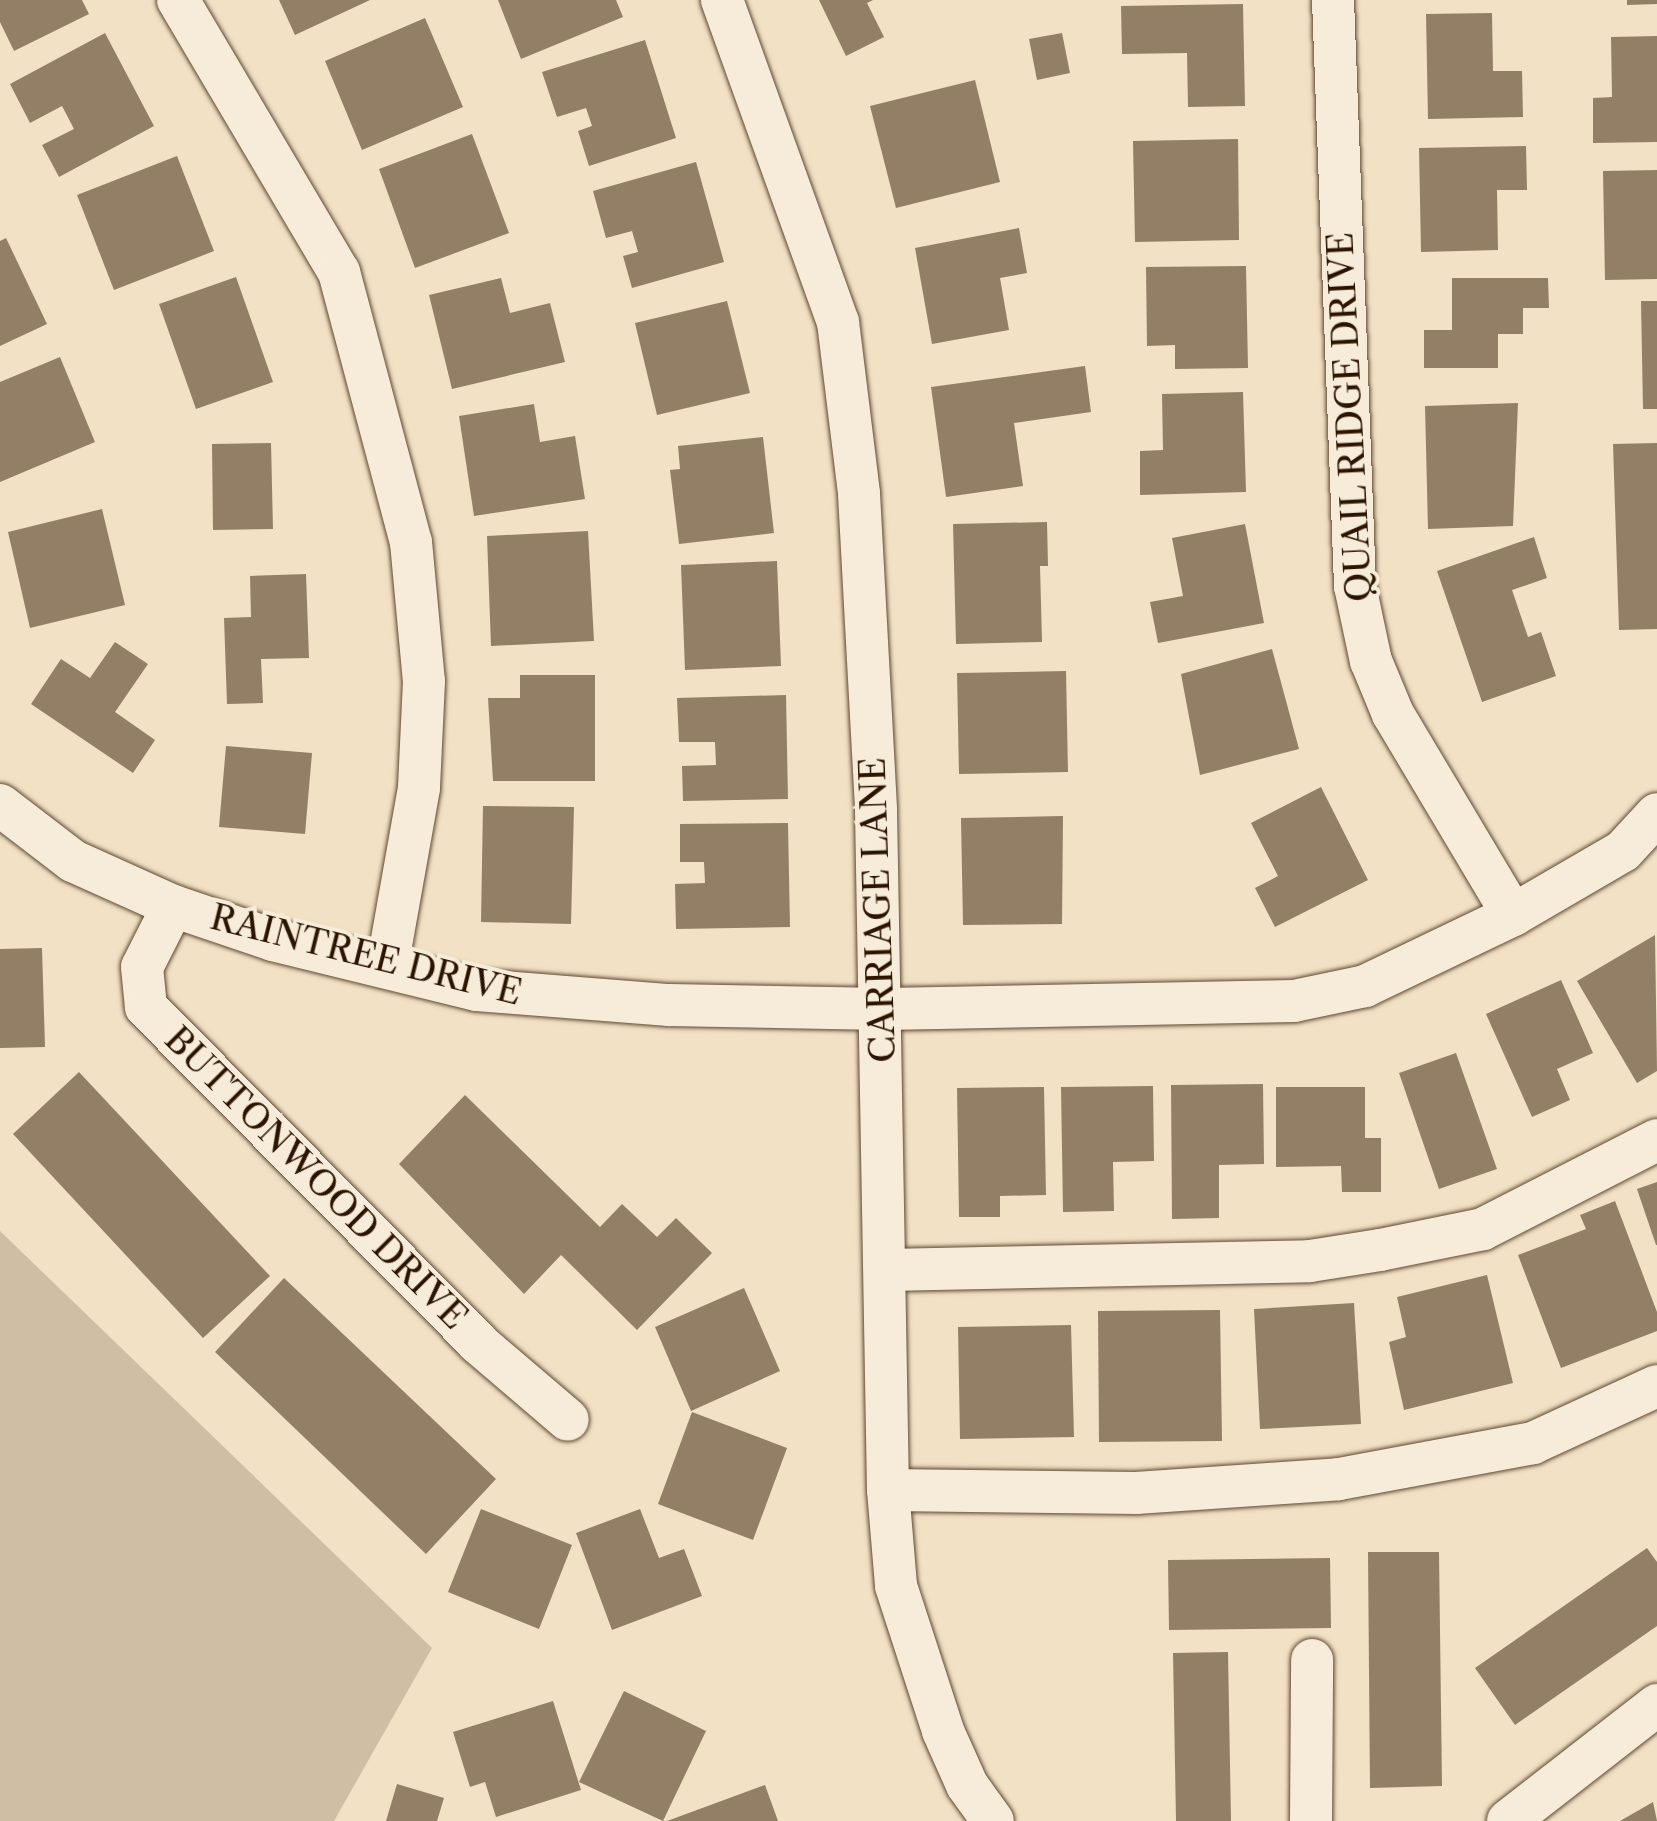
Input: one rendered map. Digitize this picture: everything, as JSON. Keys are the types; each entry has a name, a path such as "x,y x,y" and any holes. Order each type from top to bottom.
{"street":[{"path":"178,0 339,272 412,542 424,681 419,788 387,967"},
{"name":"CARRIAGE LANE","path":"722,0 838,322 859,494 882,1008 888,1490 896,1586 944,1731 967,1785 994,1821"},
{"name":"QUAIL RIDGE DRIVE","path":"1333,0 1355,586 1371,661 1393,714 1448,816 1513,915"},
{"name":"RAINTREE DRIVE","path":"0,805 72,861 173,906 272,940 387,967 530,997 882,1008 1294,1001 1365,986 1513,915 1623,850 1657,814"},
{"name":"BUTTONWOOD DRIVE","path":"173,906 142,967 146,1006 478,1342 568,1420"},
{"path":"887,1270 1310,1261 1380,1250 1483,1230 1657,1140"},
{"path":"888,1490 1136,1493 1338,1479 1533,1443 1657,1386"},
{"path":"1311,1821 1312,1660"},
{"path":"1508,1821 1657,1705"}],"shaded area":[{"path":"0,1231 432,1648 334,1821 0,1821"}],"building":[{"path":"0,0 82,0 89,14 14,51 0,22"},
{"path":"279,0 370,0 295,35"},
{"path":"498,0 616,0 623,17 521,59"},
{"path":"819,0 873,0 867,3 884,37 846,56"},
{"path":"1627,0 1657,0 1657,4 1627,5"},
{"path":"1243,4 1245,106 1188,107 1187,53 1122,54 1121,6"},
{"path":"1492,13 1493,71 1522,71 1523,117 1428,119 1426,14"},
{"path":"425,18 463,107 362,150 325,61"},
{"path":"105,33 154,126 59,177 42,145 74,129 62,106 30,123 10,84"},
{"path":"1062,33 1070,73 1037,80 1029,39"},
{"path":"1657,36 1657,142 1593,143 1593,98 1612,97 1611,37"},
{"path":"645,40 676,138 589,166 578,131 592,126 586,108 557,117 542,72"},
{"path":"975,80 1000,182 896,208 870,106"},
{"path":"472,134 509,233 415,268 379,169"},
{"path":"1238,139 1239,240 1135,242 1133,141"},
{"path":"1526,146 1527,190 1497,190 1498,250 1421,252 1419,148"},
{"path":"177,156 214,251 114,290 77,195"},
{"path":"696,162 724,262 632,288 623,256 638,252 632,231 606,238 593,191"},
{"path":"1657,170 1657,279 1605,280 1603,171"},
{"path":"1019,228 1027,273 1000,278 1009,330 932,344 915,248"},
{"path":"6,238 47,324 0,346 0,241"},
{"path":"1246,266 1248,368 1175,369 1175,345 1147,346 1146,267"},
{"path":"236,277 273,382 196,409 159,304"},
{"path":"501,278 510,313 550,303 565,362 452,389 429,295"},
{"path":"1452,278 1548,278 1549,308 1523,308 1523,334 1498,334 1498,368 1424,368 1424,330 1452,330"},
{"path":"727,301 750,393 657,415 635,323"},
{"path":"1641,301 1657,301 1657,409 1643,409"},
{"path":"60,357 95,442 0,482 0,382"},
{"path":"1085,366 1091,412 1014,423 1023,486 946,497 931,387"},
{"path":"1243,392 1246,492 1140,495 1140,451 1163,450 1162,394"},
{"path":"1518,403 1513,526 1428,529 1425,406"},
{"path":"534,404 540,442 575,436 585,499 474,516 459,416"},
{"path":"763,437 774,533 679,544 670,470 680,469 678,446"},
{"path":"271,443 273,529 213,530 212,444"},
{"path":"1657,443 1657,629 1619,630 1613,444"},
{"path":"102,509 125,605 30,628 8,532"},
{"path":"1047,522 1048,566 1040,566 1042,642 956,644 953,524"},
{"path":"1245,524 1264,623 1158,643 1150,602 1183,596 1172,538"},
{"path":"588,531 594,641 491,646 487,536"},
{"path":"1534,537 1547,578 1512,590 1528,637 1541,632 1556,676 1482,702 1437,571"},
{"path":"777,561 781,666 685,670 681,565"},
{"path":"306,574 309,658 261,659 263,703 227,704 224,618 251,617 250,576"},
{"path":"115,642 148,664 115,712 155,740 133,773 31,704 61,659 90,678"},
{"path":"1272,649 1299,749 1200,775 1181,674"},
{"path":"1066,671 1068,772 959,774 957,673"},
{"path":"520,675 595,675 595,781 493,781 488,698 520,698"},
{"path":"786,695 788,799 683,801 682,766 716,765 715,742 679,742 677,698"},
{"path":"226,746 312,753 305,834 219,827"},
{"path":"1321,787 1368,880 1275,927 1255,888 1278,876 1251,823"},
{"path":"483,806 574,807 571,924 481,922"},
{"path":"1063,816 1062,924 963,925 961,818"},
{"path":"788,823 790,927 676,929 675,884 705,883 704,862 680,862 680,824"},
{"path":"1655,935 1657,1071 1637,1083 1577,981"},
{"path":"42,948 45,1047 0,1048 0,949"},
{"path":"1561,980 1593,1053 1557,1069 1570,1100 1532,1117 1486,1014"},
{"path":"1456,1053 1497,1169 1439,1189 1399,1073"},
{"path":"79,1072 270,1276 203,1338 13,1134"},
{"path":"1263,1084 1264,1164 1219,1165 1219,1218 1172,1219 1171,1085"},
{"path":"1153,1086 1154,1161 1113,1162 1114,1211 1063,1212 1061,1087"},
{"path":"1044,1087 1046,1195 1000,1196 1000,1217 959,1217 957,1088"},
{"path":"1276,1087 1365,1087 1365,1138 1381,1138 1381,1192 1342,1192 1341,1166 1276,1167"},
{"path":"465,1095 600,1227 622,1204 657,1237 676,1218 712,1253 637,1330 561,1255 524,1294 399,1164"},
{"path":"1657,1182 1657,1245 1656,1245 1637,1189"},
{"path":"1615,1201 1657,1312 1657,1331 1561,1368 1518,1255 1586,1229 1580,1215"},
{"path":"1487,1275 1513,1383 1404,1410 1389,1342 1406,1337 1397,1297"},
{"path":"284,1278 496,1479 426,1554 215,1352"},
{"path":"744,1288 780,1371 691,1411 655,1327"},
{"path":"1354,1303 1361,1424 1260,1429 1254,1309"},
{"path":"1220,1310 1222,1441 1099,1442 1098,1311"},
{"path":"1071,1325 1074,1437 960,1439 958,1327"},
{"path":"692,1412 787,1448 753,1540 658,1504"},
{"path":"481,1509 572,1545 539,1629 448,1592"},
{"path":"640,1509 659,1558 684,1549 702,1596 612,1630 576,1533"},
{"path":"1647,1548 1657,1562 1657,1626 1515,1725 1475,1668"},
{"path":"1368,1552 1439,1552 1442,1786 1370,1788"},
{"path":"1330,1558 1331,1628 1169,1630 1168,1560"},
{"path":"1228,1652 1231,1821 1176,1821 1173,1653"},
{"path":"624,1691 706,1731 663,1821 579,1782"},
{"path":"553,1701 581,1790 496,1817 485,1782 470,1787 453,1732"},
{"path":"397,1784 444,1798 437,1821 386,1821"},
{"path":"765,1785 778,1821 667,1821"},
{"path":"1653,1802 1657,1821 1620,1821"}]}
